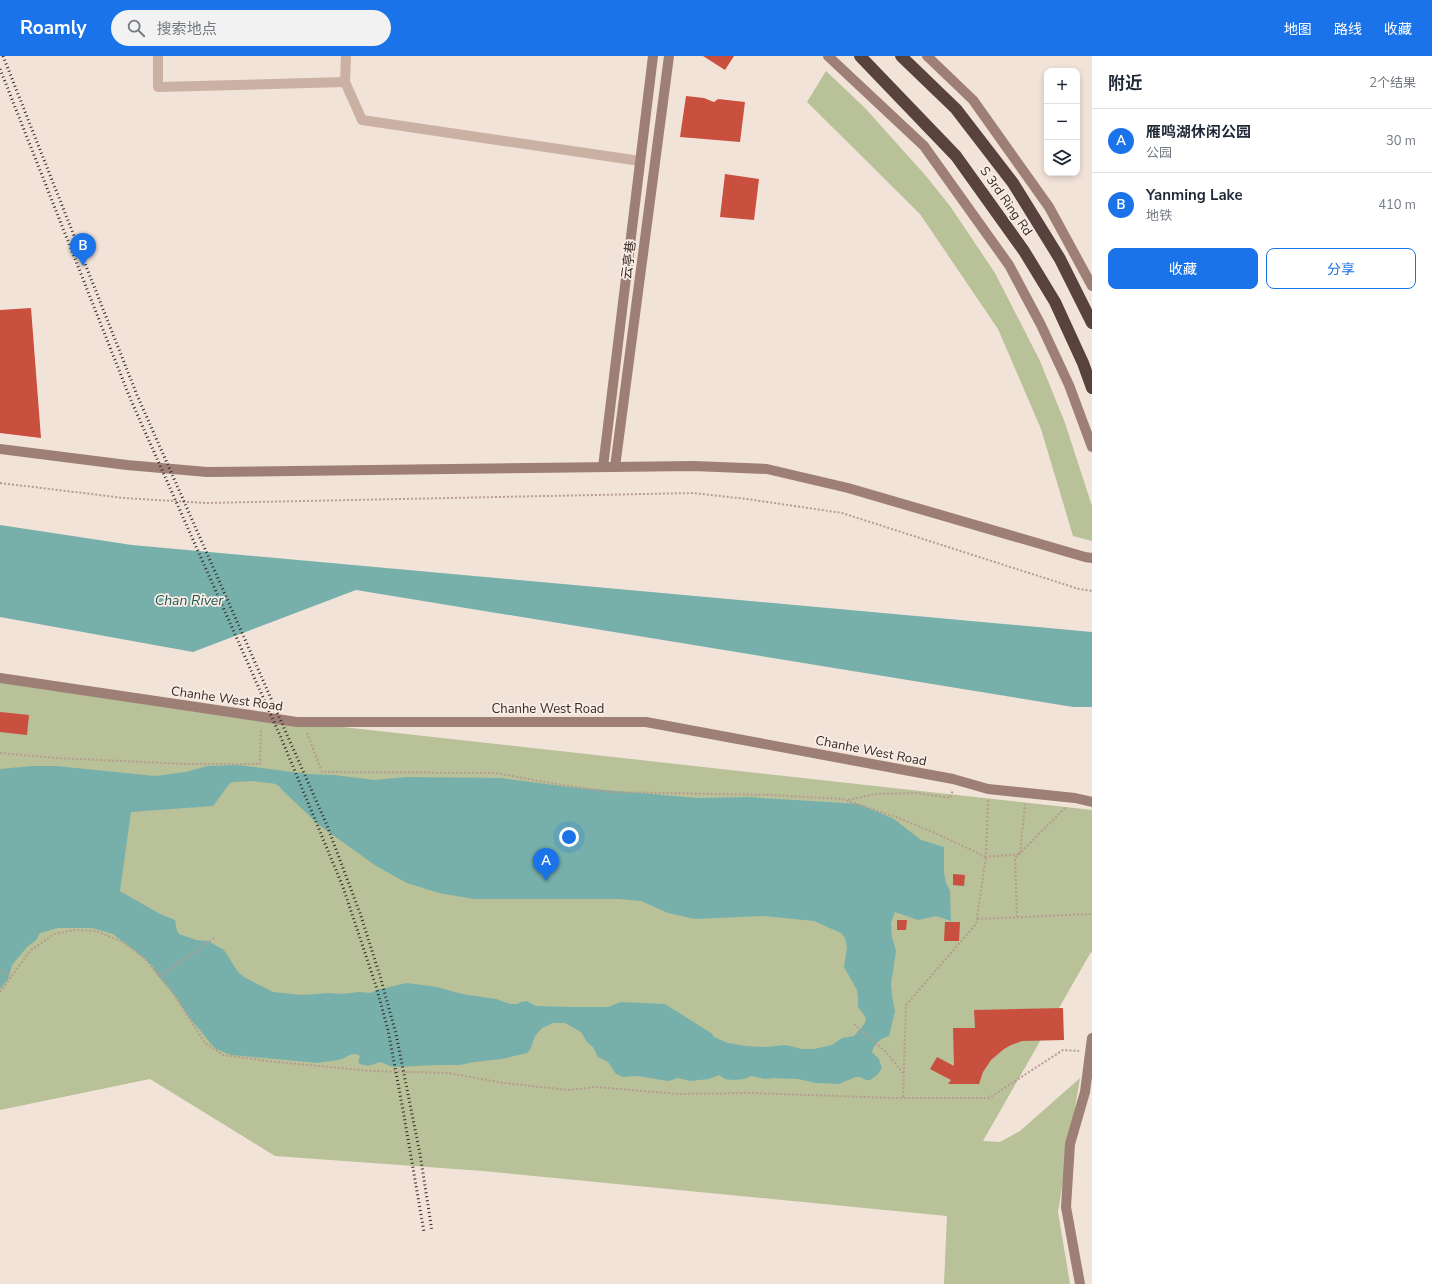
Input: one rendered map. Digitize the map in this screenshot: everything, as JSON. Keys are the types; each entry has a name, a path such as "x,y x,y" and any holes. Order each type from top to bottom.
{"highway":[{"name":"S 3rd Ring Rd","path":"860,56 956,156 1024,251 1055,302 1083,363 1092,388"},
{"name":"S 3rd Ring Rd","path":"901,56 956,109 1014,183 1060,259 1092,324"}],"street":[{"path":"158,56 158,87 345,82"},
{"path":"346,56 345,82 362,120 640,161"},
{"path":"603,467 653,56"},
{"name":"云亭巷","path":"615,467 669,56"},
{"path":"828,56 924,146 1010,265 1069,384 1092,447"},
{"path":"927,56 973,100 1049,207 1092,286"},
{"path":"0,449 127,465 207,472 694,466 768,469 848,488 1092,558"},
{"name":"Chanhe West Road","path":"0,678 303,722 646,722 956,780 988,789 1075,798 1092,802"},
{"path":"1080,1284 1066,1207 1070,1144 1085,1092 1092,1038"}],"path":[{"path":"0,484 124,498 206,503 693,493 747,499 842,513 1079,589 1092,591"},
{"path":"0,753 56,758 186,764 260,764 262,717"},
{"path":"303,722 322,772 496,773 609,792 771,795 842,799 896,817 933,832 986,857 1020,854"},
{"path":"847,801 875,794 917,793 950,798 956,780"},
{"path":"903,1098 906,1005 976,924 986,857 988,789"},
{"path":"1020,854 1026,793"},
{"path":"1017,917 1015,858 1075,798"},
{"path":"977,919 1092,914"},
{"path":"0,992 30,951 54,934 75,930 96,931 123,942 144,958 169,987 205,1043 223,1055 276,1062 372,1070 448,1073 504,1083 568,1090 595,1087 678,1094 759,1093 903,1098 989,1098 1064,1050 1090,1052"},
{"path":"160,976 216,937"},
{"path":"0,970 11,978"},
{"path":"854,1024 886,1052 904,1074"}],"green space":[{"path":"826,71 865,108 926,176 950,206 995,273 1040,361 1065,423 1092,506 1092,541 1073,536 1041,429 998,329 920,214 807,102"},
{"path":"0,680 297,722 1092,810 1092,953 1091,952 983,1141 1000,1142 1020,1131 1080,1078 1058,1212 1070,1284 944,1284 947,1216 483,1171 275,1156 150,1079 0,1110"}],"water":[{"name":"Chan River","path":"0,525 132,545 1092,632 1092,707 1073,707 356,590 193,652 0,617"},
{"path":"238,765 308,774 334,775 374,780 406,777 501,778 569,787 698,798 748,797 859,804 894,819 921,840 944,847 944,873 946,883 950,891 951,921 936,916 918,920 895,912 891,923 892,937 896,951 891,984 895,1011 889,1036 879,1041 872,1052 879,1059 882,1068 877,1075 870,1080 856,1077 839,1084 816,1083 798,1079 765,1079 751,1076 744,1079 733,1080 725,1079 719,1075 709,1079 690,1081 678,1078 668,1081 638,1076 623,1077 616,1074 608,1062 598,1057 593,1047 587,1042 581,1032 565,1023 553,1023 542,1028 535,1036 530,1050 527,1053 502,1059 460,1065 394,1067 381,1062 367,1066 358,1063 360,1056 357,1054 349,1055 333,1061 318,1063 231,1055 216,1049 211,1044 191,1020 152,966 144,958 113,934 92,928 58,928 40,933 36,940 27,947 12,965 8,979 0,989 0,769 32,766 56,766 155,776 186,772 207,766","holes":["257,782 276,784 279,786 319,825 376,866 407,883 439,893 474,899 619,899 641,901 668,913 695,919 764,916 814,921 841,933 845,938 847,947 844,967 857,990 858,1007 866,1018 865,1023 854,1036 842,1038 832,1045 814,1049 802,1049 786,1045 764,1047 728,1043 714,1037 711,1033 665,1004 621,1002 608,1007 536,1006 527,1001 517,1004 510,1004 496,999 462,994 437,987 407,983 376,990 371,993 359,992 301,995 273,992 244,977 238,972 224,950 208,941 196,940 179,934 175,920 160,914 120,891 131,812 213,806 230,783"]}],"building":[{"path":"703,56 734,56 725,70"},
{"path":"686,96 704,98 714,102 718,99 745,102 740,142 680,137"},
{"path":"725,174 759,179 754,220 720,217"},
{"path":"31,308 41,438 0,433 0,310"},
{"path":"0,712 29,715 27,735 0,732"},
{"path":"953,874 965,875 964,886 953,885"},
{"path":"897,920 907,920 906,930 897,930"},
{"path":"945,922 960,922 959,941 944,941"},
{"path":"1063,1008 1064,1040 1022,1041 1011,1045 991,1060 983,1072 979,1084 948,1084 951,1080 930,1069 937,1057 954,1066 953,1028 975,1028 974,1010"}],"railway":[{"path":"3,56 137,395 326,823 360,913 380,976 396,1034 420,1154 432,1231"},
{"path":"0,69 130,398 282,740 343,887 376,986 388,1030 424,1232"}],"place":[{"name":"Yanming Lake","path":"83,266"},
{"name":"雁鸣湖休闲公园","path":"546,881"}]}
